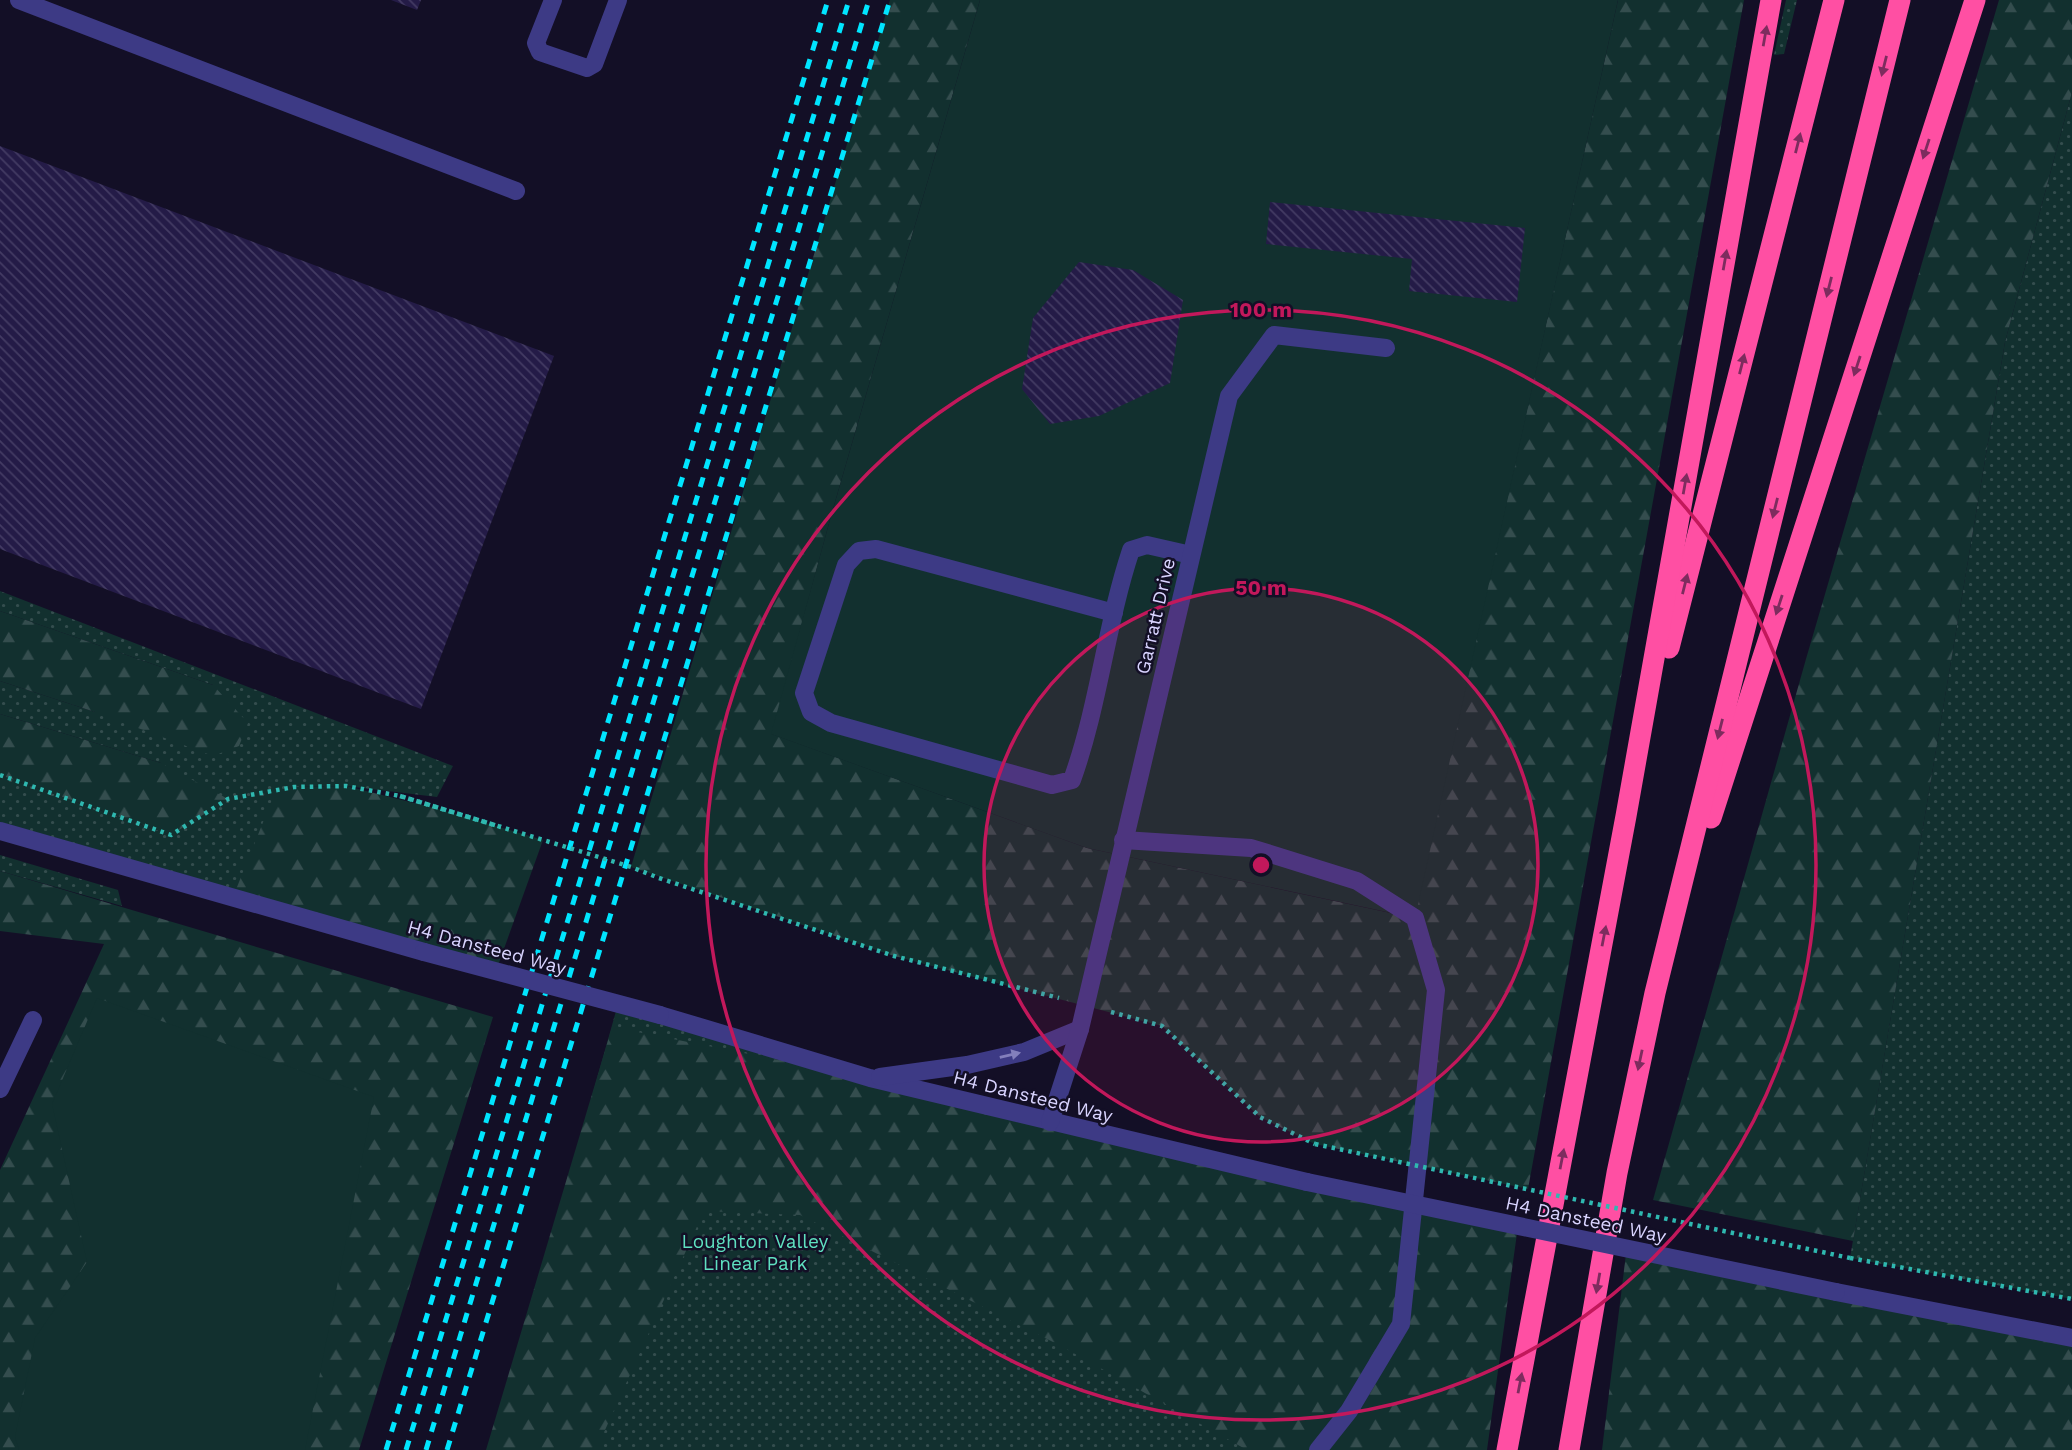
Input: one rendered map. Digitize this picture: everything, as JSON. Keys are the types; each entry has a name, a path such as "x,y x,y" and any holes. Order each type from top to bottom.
{"highway":[{"path":"1507,1450 1626,816 1771,0"},
{"path":"1626,816 1834,0"},
{"path":"1569,1450 1617,1173 1655,993 1900,0"},
{"path":"1655,993 1975,0"}],"street":[{"path":"19,0 516,191"},
{"path":"553,0 536,43 537,48 540,52 587,68 594,64 618,0"},
{"name":"Garratt Drive","path":"1050,1122 1080,1029 1229,396 1274,335 1386,348"},
{"path":"1114,613 876,549 859,551 846,565 804,693 811,712 831,723 1052,785 1072,780 1081,755 1131,550 1147,545 1191,555"},
{"name":"H4 Dansteed Way","path":"0,831 424,952 660,1015 870,1078 1307,1182 2072,1338"},
{"path":"1123,840 1251,848 1357,881 1415,918 1436,990 1401,1324 1349,1411 1318,1450"},
{"path":"0,1089 33,1020"},
{"path":"870,1078 967,1065 1024,1052 1080,1029"}],"path":[{"path":"0,775 172,835 228,799 294,787 346,786 400,796 618,863 894,956 1162,1026 1260,1117 1315,1144 1850,1258 2072,1299"},
{"path":"400,796 500,827"}],"green space":[{"path":"890,0 980,0 831,516 772,734 1087,848 1414,918 1618,0 1744,0 1528,1189 1315,1144 1260,1117 1162,1026 894,956 631,867"},
{"path":"980,0 1618,0 1415,918 1087,848 771,734"},
{"path":"1786,0 1797,0 1784,54 1774,55"},
{"path":"1999,0 2072,0 2072,92 2005,342 1853,1241 1653,1200 1806,659"},
{"path":"2072,92 2072,1299 1850,1258 2005,342"},
{"path":"0,591 453,766 437,797 346,786 294,787 233,897 0,831 0,775 171,835 161,763 0,714 0,681 95,712 213,685 0,611"},
{"path":"0,611 213,685 248,723 239,746 213,756 95,712 0,681"},
{"path":"0,714 161,763 228,799 171,835 0,775"},
{"path":"346,786 442,810 543,840 496,971 233,897 276,790"},
{"path":"0,855 118,890 122,906 0,871"},
{"path":"0,871 493,1017 359,1450 0,1450 0,1170 104,944 0,931"},
{"path":"97,998 374,1097 305,1450 19,1450 15,1437 35,1338 87,1262 52,1104"},
{"name":"Loughton Valley Linear Park","path":"618,1004 870,1078 1487,1450 488,1450"},
{"name":"Loughton Valley Linear Park","path":"612,1027 870,1078 1518,1226 1487,1450 1247,1450 1059,1345 800,1215 704,1211 596,1450 486,1450"},
{"path":"1626,1254 2072,1338 2072,1450 1602,1450"}],"building":[{"path":"391,0 421,0 417,10"},
{"path":"0,146 554,356 421,709 0,549"},
{"path":"1270,202 1525,228 1517,302 1409,291 1412,259 1266,244"},
{"path":"1079,262 1133,270 1183,300 1170,383 1099,416 1050,424 1022,389 1033,318"}],"railway":[{"path":"386,1450 828,0"},
{"path":"406,1450 849,0"},
{"path":"426,1450 869,0"},
{"path":"447,1450 890,0"}]}
